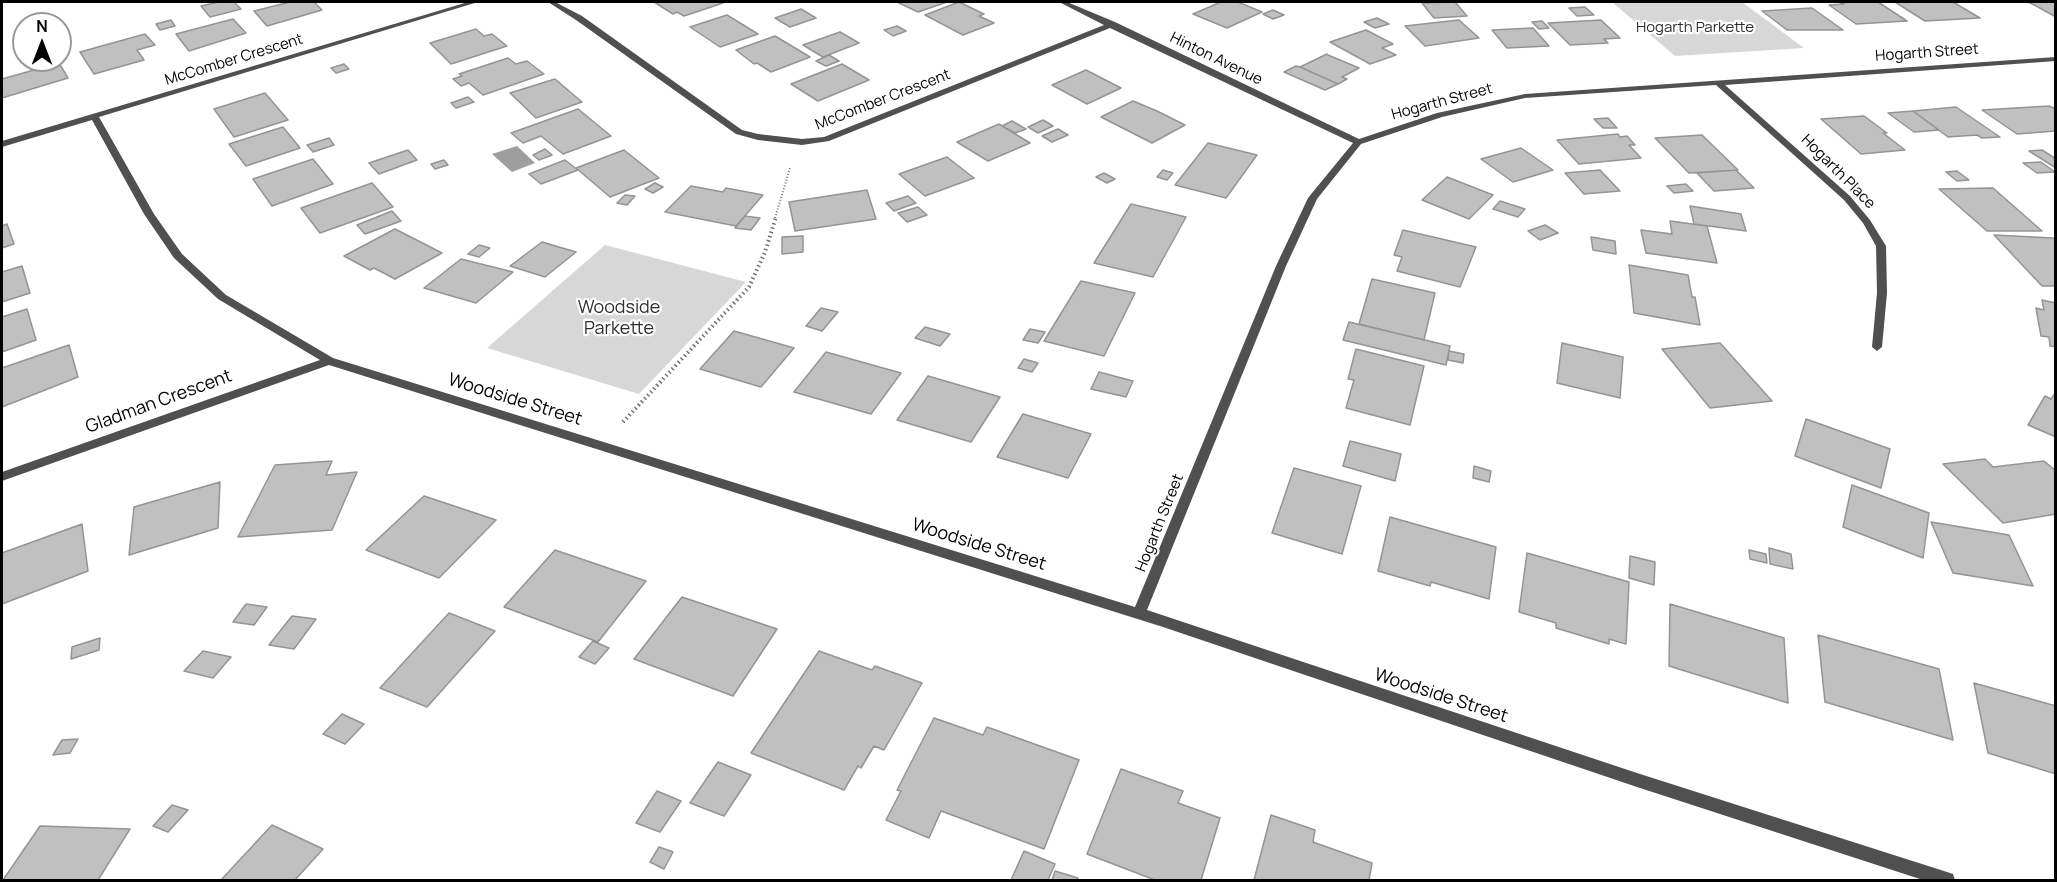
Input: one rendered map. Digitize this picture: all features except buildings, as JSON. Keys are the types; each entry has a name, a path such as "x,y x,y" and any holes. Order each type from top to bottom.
{"street":[{"name":"McComber Crescent","path":"2,144 474,2"},
{"name":"McComber Crescent","path":"551,2 579,18 739,132 797,142 826,139 1112,24"},
{"name":"Hinton Avenue","path":"1062,2 1358,142"},
{"name":"Hogarth Street","path":"1139,614 1281,267 1313,198 1358,142 1440,115 1525,96 2055,59"},
{"name":"Hogarth Place","path":"1718,82 1847,198 1867,222 1881,246 1882,293 1877,347"},
{"name":"Woodside Street","path":"94,116 149,214 177,256 222,297 329,361 1139,614 1820,841 1947,880"},
{"name":"Gladman Crescent","path":"2,477 329,361"}],"path":[{"path":"600,445 749,287 765,252 797,142"}],"green space":[{"name":"Hogarth Parkette","path":"1612,2 1742,2 1804,48 1675,56"},
{"name":"Woodside Parkette","path":"605,245 746,282 639,394 487,348"}],"shaded area":[{"path":"517,146 535,163 512,172 492,154"}]}
